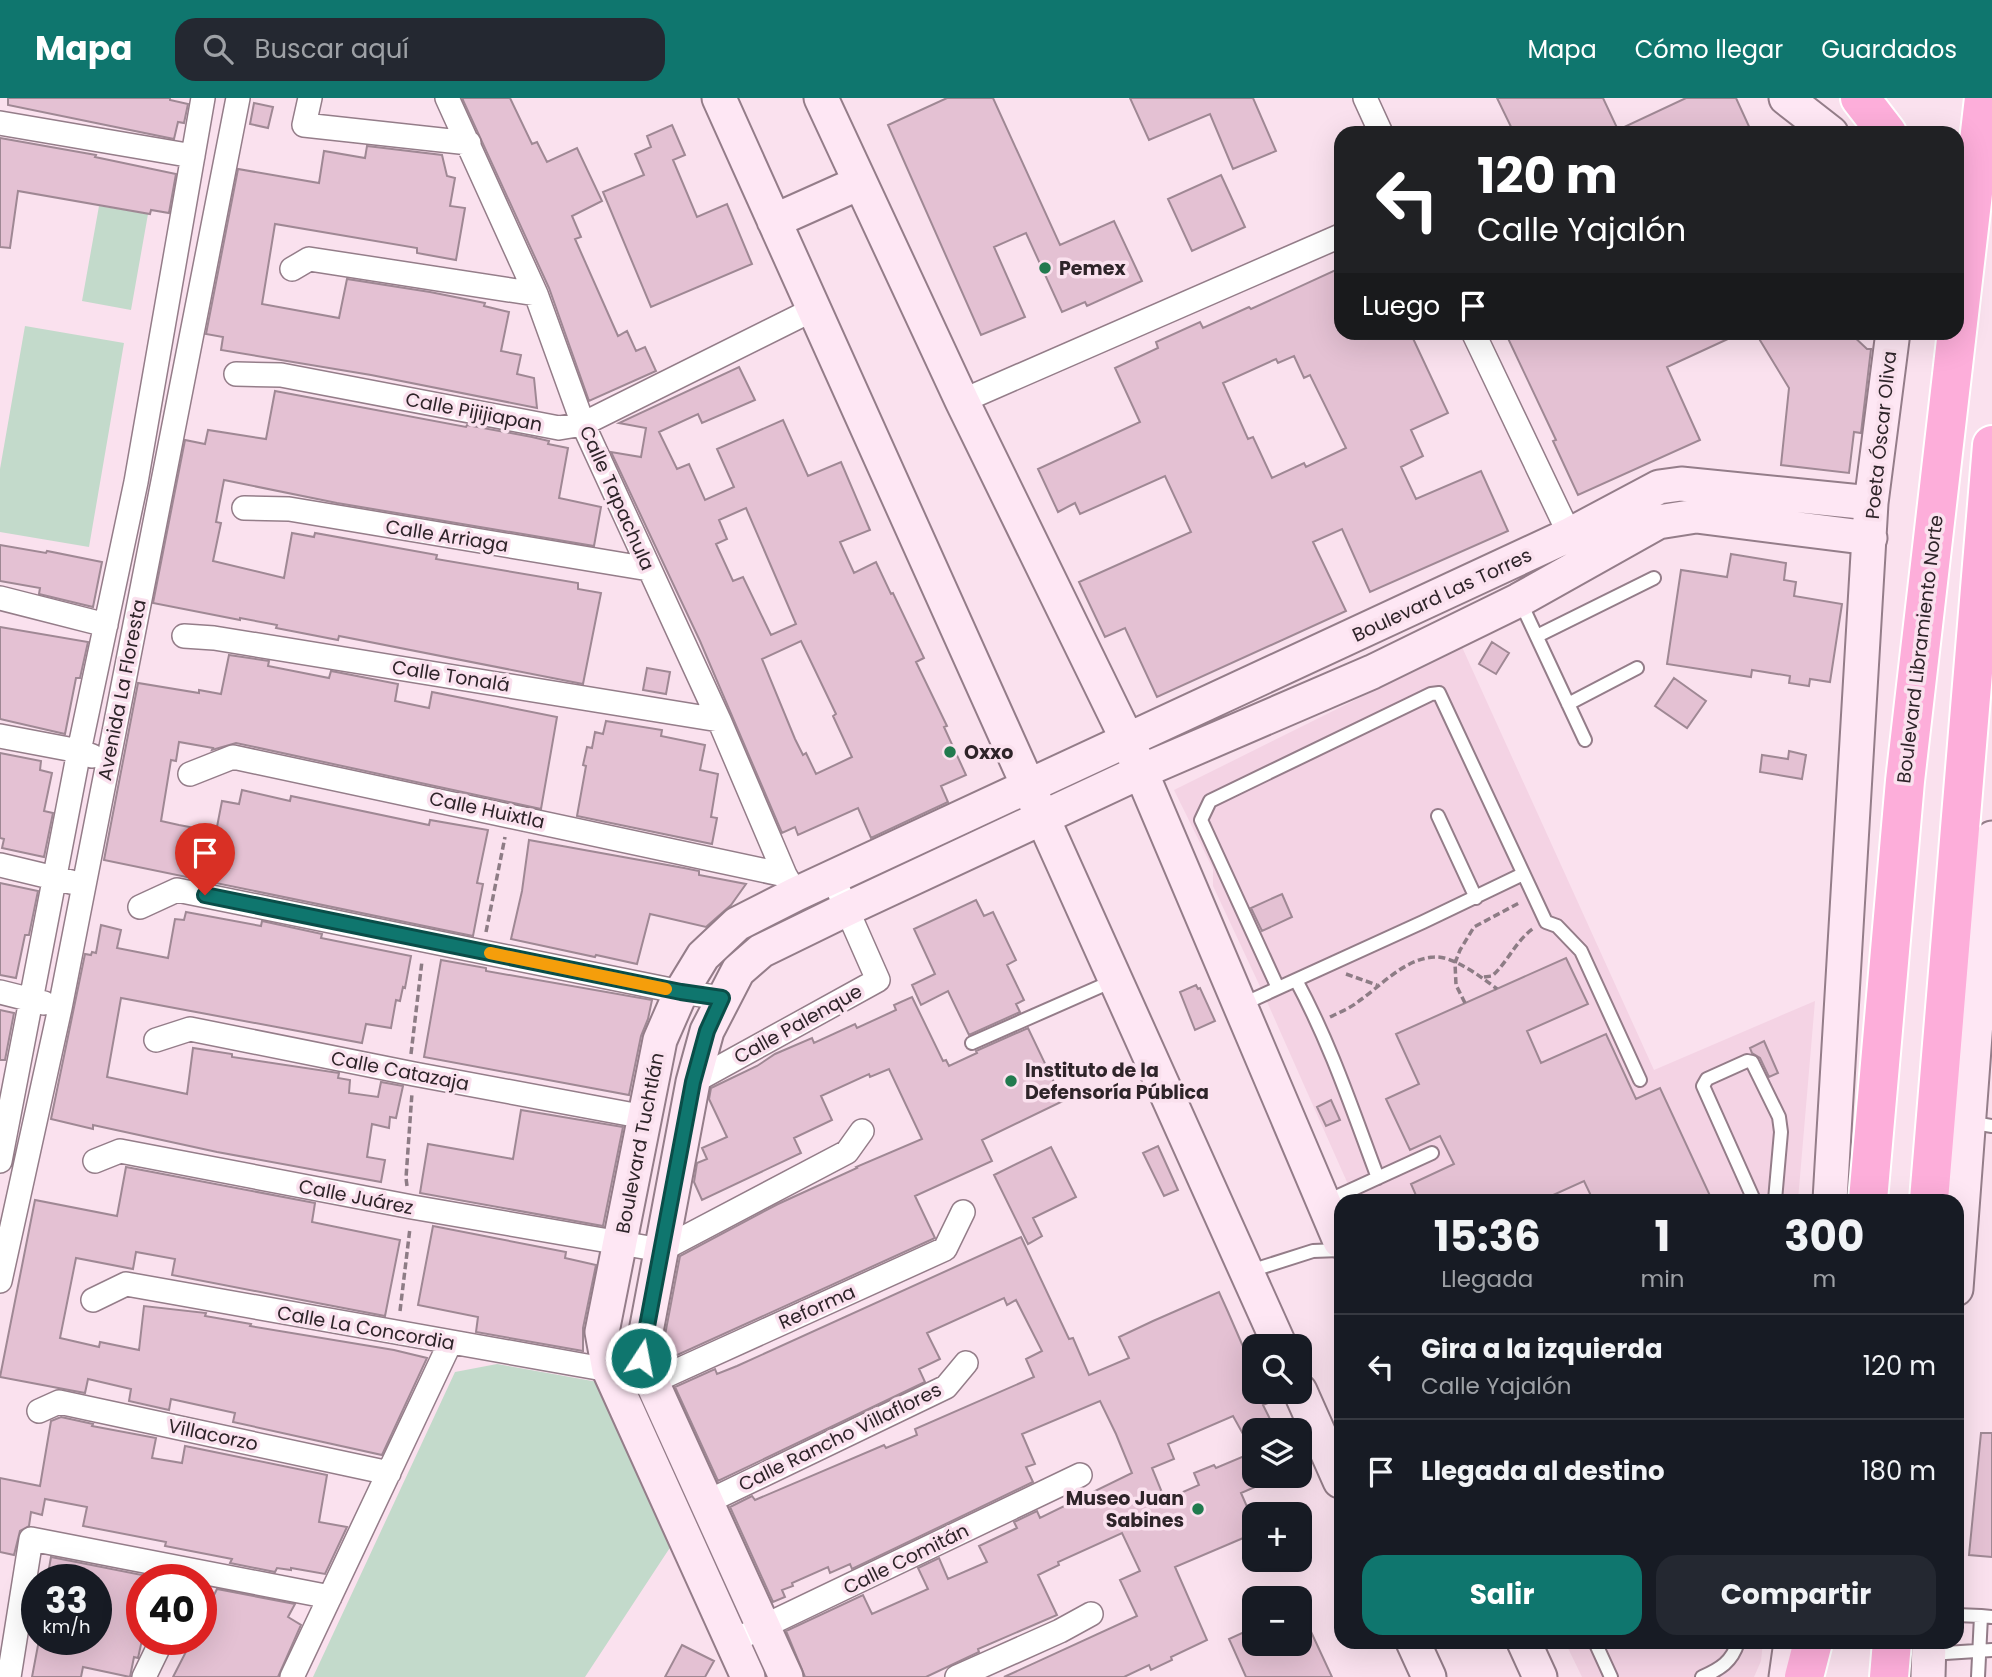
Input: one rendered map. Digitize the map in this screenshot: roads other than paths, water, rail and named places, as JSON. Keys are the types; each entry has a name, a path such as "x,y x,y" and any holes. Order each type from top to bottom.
{"highway":[{"path":"1860,98 1882,126"},
{"name":"Boulevard Libramiento Norte","path":"1964,272 1984,98"},
{"path":"1936,340 1932,410 1937,506"},
{"name":"Boulevard Libramiento Norte","path":"1868,1194 1905,780 1956,340"},
{"path":"1931,1194 1961,1121 1966,750 1992,444"},
{"path":"1966,750 1992,784"},
{"path":"1842,1194 1874,1112"},
{"path":"1804,1677 1810,1649"},
{"path":"1889,1677 1891,1649"}],"street":[{"name":"Avenida La Floresta","path":"0,1161 4,1119 32,999 79,751 136,482 203,98"},
{"name":"Avenida La Floresta","path":"0,1281 3,1250 33,1132 85,884 238,98"},
{"path":"310,98 304,125 469,143"},
{"name":"Calle Tapachula","path":"447,98 536,294 583,424 791,884"},
{"path":"719,98 1275,1334"},
{"path":"821,98 962,401 1127,740 1334,1225"},
{"path":"1365,98 1378,126"},
{"path":"1786,98 1822,126"},
{"path":"0,123 193,156"},
{"path":"774,221 859,183"},
{"path":"962,401 1334,239"},
{"path":"292,269 309,259 536,294"},
{"name":"Calle Pijijiapan","path":"236,374 281,375 559,428 583,424 814,309"},
{"path":"1477,340 1584,564"},
{"name":"Poeta Óscar Oliva","path":"1830,1194 1871,503 1891,340"},
{"name":"Boulevard Las Torres","path":"1028,787 1569,535 1659,487 1681,484 1871,503"},
{"name":"Calle Arriaga","path":"244,508 289,509 649,569"},
{"name":"Boulevard Las Torres","path":"1043,818 1140,772 1372,672 1520,600 1658,522 1696,516 1870,538"},
{"path":"0,598 106,625"},
{"name":"Calle Tonalá","path":"184,636 214,638 719,720"},
{"path":"0,736 79,751 108,762"},
{"name":"Calle Huixtla","path":"190,774 233,757 510,815 791,884"},
{"name":"Boulevard Tuchtlán","path":"748,1677 609,1370 602,1332 660,1040 681,992 703,956 737,924 791,884 834,878 1028,787"},
{"name":"Boulevard Tuchtlán","path":"646,1370 661,1250 693,1082 707,1031 738,971 761,950 1043,818"},
{"path":"1959,1194 1961,1121 1988,915 1992,838"},
{"path":"0,865 85,884"},
{"name":"Calle Palenque","path":"693,1082 878,980 834,878"},
{"path":"140,907 177,890 722,998"},
{"path":"0,992 60,1008"},
{"name":"Calle Catazaja","path":"156,1040 190,1029 645,1117"},
{"path":"4,1119 33,1132"},
{"path":"661,1250 847,1152 862,1131"},
{"name":"Calle Juárez","path":"94,1161 120,1152 661,1250"},
{"name":"Reforma","path":"646,1370 944,1249 964,1212"},
{"name":"Calle La Concordia","path":"93,1300 126,1284 609,1370"},
{"path":"292,1677 450,1343"},
{"name":"Calle Rancho Villaflores","path":"707,1502 946,1387 966,1363"},
{"path":"609,1370 646,1370 786,1677"},
{"name":"Villacorzo","path":"38,1411 59,1402 389,1473"},
{"path":"1306,1404 1334,1467"},
{"name":"Calle Comitán","path":"732,1642 1080,1475"},
{"path":"9,1677 31,1539 144,1564"},
{"path":"217,1579 330,1597"},
{"path":"957,1677 1060,1631 1091,1614"},
{"path":"1416,1649 1429,1677"},
{"path":"1527,1649 1540,1677"},
{"path":"1786,1677 1790,1649"},
{"path":"144,1677 155,1655"}],"lane":[{"path":"1537,636 1654,578"},
{"path":"1520,600 1585,740"},
{"path":"1568,704 1637,668"},
{"path":"1278,988 1201,820 1210,801 1439,692 1546,922 1557,926 1581,951 1640,1080"},
{"path":"1438,816 1476,898"},
{"path":"1241,1004 1476,898 1523,874"},
{"path":"972,1043 1115,980"},
{"path":"1296,980 1319,1023 1378,1178"},
{"path":"1751,1194 1703,1086 1707,1079 1747,1061 1752,1062 1779,1117 1775,1194"},
{"path":"1343,1194 1432,1153"},
{"path":"1325,1202 1334,1198"},
{"path":"1247,1272 1313,1251 1334,1250"},
{"path":"1964,1615 1987,1616 1986,1650 1978,1677"},
{"path":"1598,1649 1611,1677"},
{"path":"1702,1677 1721,1669 1735,1649"},
{"path":"1928,1658 1986,1650"}],"place":[{"name":"Pemex","path":"1045,268"},
{"name":"Oxxo","path":"950,752"},
{"name":"Instituto de la Defensoría Pública","path":"1011,1081"},
{"name":"Museo Juan Sabines","path":"1198,1509"}]}
